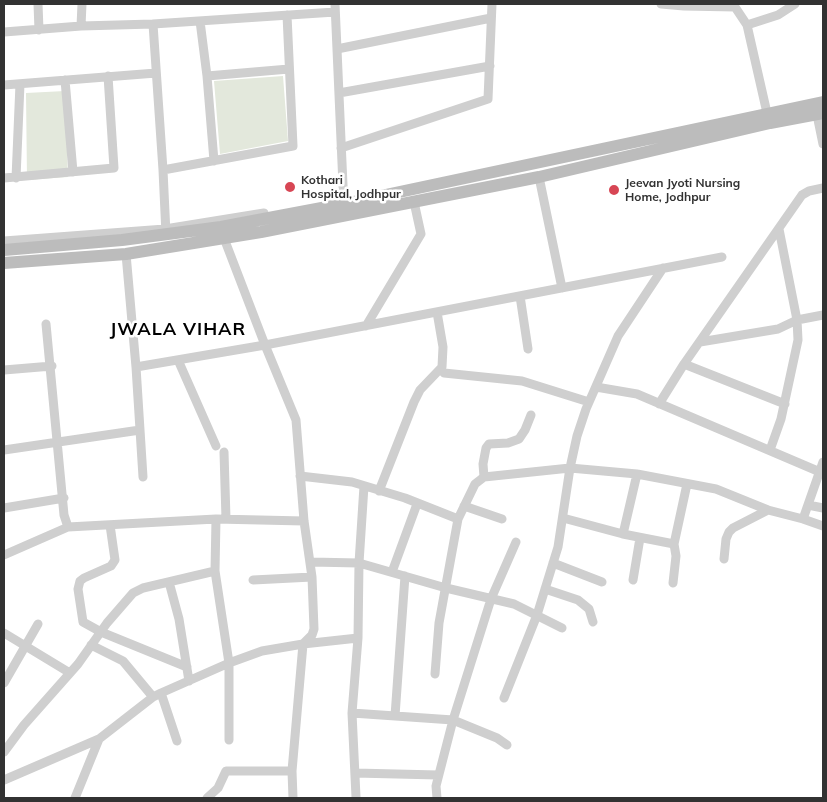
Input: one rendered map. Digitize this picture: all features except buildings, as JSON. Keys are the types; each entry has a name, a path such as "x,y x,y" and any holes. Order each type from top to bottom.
{"main road":[{"path":"4,263 126,254 767,113 820,108"},
{"path":"344,207 414,202 539,178 770,123 820,108"},
{"path":"4,250 165,232 222,232"}],"street":[{"path":"38,4 39,30"},
{"path":"81,26 82,4"},
{"path":"341,148 488,99 492,4"},
{"path":"661,4 734,5 747,25 767,113"},
{"path":"747,25 778,15 794,4"},
{"path":"4,32 287,15 335,8 344,207 165,232 4,242"},
{"path":"163,170 293,146 287,15"},
{"path":"337,49 491,18"},
{"path":"200,21 214,161"},
{"path":"153,24 163,170 165,232"},
{"path":"338,93 490,66"},
{"path":"207,76 289,69"},
{"path":"4,85 156,73"},
{"path":"4,178 114,168 108,76"},
{"path":"65,80 74,172"},
{"path":"16,178 20,84"},
{"path":"820,108 823,144"},
{"path":"539,178 562,288"},
{"path":"659,404 684,364 802,196 808,191 823,188"},
{"path":"366,326 421,234 414,202"},
{"path":"770,450 785,404 798,340 797,320 780,229"},
{"path":"222,232 294,416 304,521 311,562 314,629 312,636 304,644 292,771 293,798"},
{"path":"126,254 143,477"},
{"path":"136,368 366,326 722,257"},
{"path":"504,698 537,615 558,547 570,468 577,436 589,402 618,336 663,268"},
{"path":"520,296 528,349"},
{"path":"379,491 420,390 443,370 444,357 437,312"},
{"path":"700,342 778,329 797,320 823,315"},
{"path":"46,324 52,366 66,520"},
{"path":"178,360 220,449 226,520"},
{"path":"684,364 785,404"},
{"path":"4,370 52,366"},
{"path":"443,370 522,381 589,402"},
{"path":"596,387 638,394 820,472"},
{"path":"484,477 483,464 486,448 489,444 508,443 518,439 525,430 531,415"},
{"path":"4,450 140,430"},
{"path":"803,520 823,462"},
{"path":"434,674 439,624 458,519 475,484 484,477 570,468 637,474 716,489 768,510 823,526"},
{"path":"623,534 637,474"},
{"path":"300,476 352,482 458,519"},
{"path":"673,582 676,552 674,544 687,484"},
{"path":"356,797 352,713 358,638 359,563 364,486"},
{"path":"4,508 64,498"},
{"path":"392,572 417,504"},
{"path":"808,504 822,509"},
{"path":"464,506 502,519"},
{"path":"724,559 726,539 729,532 733,528 768,510"},
{"path":"563,518 640,538 674,544"},
{"path":"4,554 66,520 110,525 216,519 304,521"},
{"path":"216,519 215,571 229,663 229,740"},
{"path":"110,525 115,556 114,563 80,581 78,589 83,622 101,632 187,667"},
{"path":"633,580 640,538"},
{"path":"437,798 436,786 438,775 491,598 516,542"},
{"path":"311,562 359,563 446,588 514,604 562,628"},
{"path":"553,563 602,582"},
{"path":"4,752 133,593 143,588 215,571"},
{"path":"395,716 405,576"},
{"path":"253,580 312,577"},
{"path":"169,582 179,619 189,681"},
{"path":"545,589 578,600 588,609 593,622"},
{"path":"4,682 38,624"},
{"path":"4,632 70,673"},
{"path":"4,780 98,739 157,695 229,663 262,651 358,638"},
{"path":"91,645 123,660 157,695 177,741"},
{"path":"352,713 454,720 497,738 507,745"},
{"path":"75,798 98,739"},
{"path":"207,798 218,788 226,771 292,771"},
{"path":"355,772 438,775"}],"shaded area":[{"path":"283,76 288,141 220,154 214,81"},
{"path":"65,91 68,177 27,180 26,93"}],"place":[{"name":"Kothari Hospital, Jodhpur","path":"290,187"},
{"name":"Jeevan Jyoti Nursing Home, Jodhpur","path":"614,190"}],"district":[{"name":"JWALA VIHAR","path":"178,330"}]}
